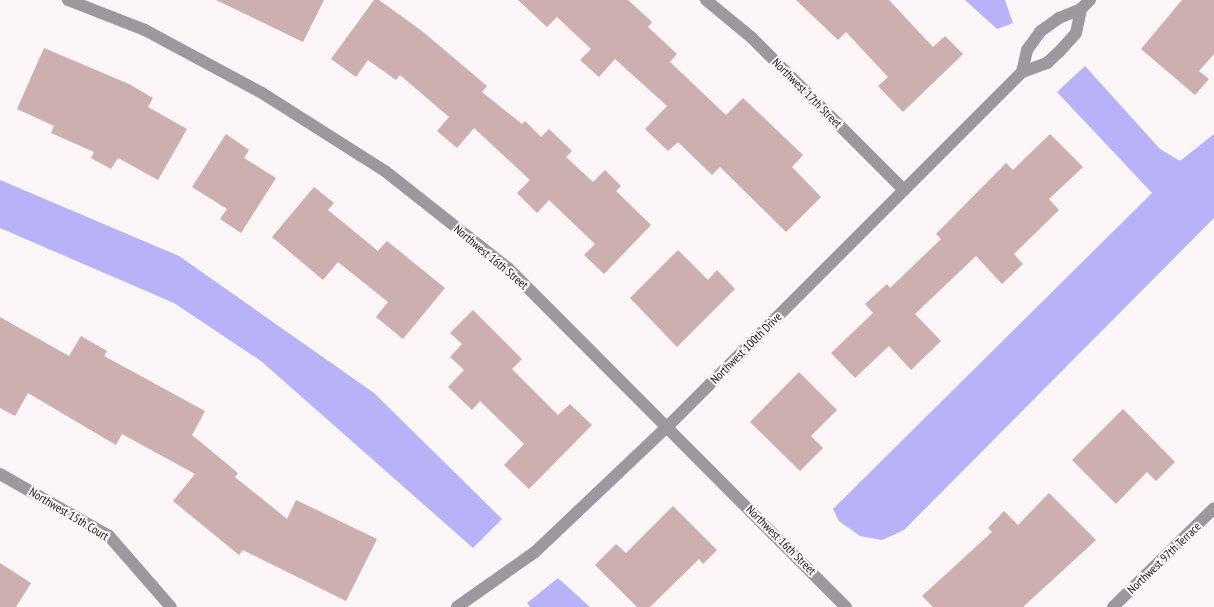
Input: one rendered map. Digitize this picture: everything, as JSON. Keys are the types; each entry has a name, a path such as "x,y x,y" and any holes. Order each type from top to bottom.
{"street":[{"name":"Northwest 16th Street","path":"68,0 161,39 262,93 385,171 508,268 668,426 846,607"},
{"name":"Northwest 17th Street","path":"706,0 752,38 904,190"},
{"path":"1022,72 1047,62 1059,52 1076,33 1085,4"},
{"path":"1022,72 1027,50 1041,31 1059,18 1085,4"},
{"name":"Northwest 100th Drive","path":"457,607 535,552 668,426 1022,72"},
{"name":"Northwest 15th Court","path":"0,474 109,536 171,607"},
{"name":"Northwest 97th Terrace","path":"1113,607 1214,508"}],"shaded area":[{"path":"965,0 1005,0 1013,23 997,29"},
{"path":"1085,66 1160,149 1180,161 1214,134 1214,218 904,530 882,540 860,536 839,521 833,509 1152,193 1057,92"},
{"path":"0,180 179,256 374,393 502,519 473,548 261,361 174,303 0,228"},
{"path":"558,578 590,607 530,607 527,603"}],"building":[{"path":"216,0 324,0 303,42"},
{"path":"374,0 379,0 422,31 487,86 482,92 522,124 525,121 541,137 549,129 572,151 566,157 593,182 605,170 621,186 616,191 651,225 604,274 584,255 595,244 549,200 537,213 517,193 530,180 474,128 457,148 437,131 449,117 400,75 396,80 368,60 356,77 331,59"},
{"path":"518,0 628,0 652,22 648,27 677,54 670,62 726,115 743,98 803,155 792,167 821,197 786,232 720,167 712,175 678,142 668,151 645,129 667,106 615,59 599,77 580,60 591,49 557,17 547,27"},
{"path":"796,0 889,0 933,47 945,36 963,54 903,112 878,86 888,77 846,32 838,40"},
{"path":"1182,0 1214,0 1214,54 1199,71 1209,79 1195,95 1141,49"},
{"path":"44,48 129,84 153,98 148,107 187,129 158,180 118,158 111,169 91,158 94,152 51,133 54,126 17,109"},
{"path":"226,134 249,150 244,158 276,178 241,233 220,219 227,209 192,187"},
{"path":"1050,134 1083,167 1049,199 1059,210 1014,254 1023,264 1002,284 976,256 915,314 941,341 911,370 889,346 855,378 831,353 873,313 865,304 887,284 890,288 941,239 936,234 1006,163 1013,170"},
{"path":"314,187 334,203 328,210 378,251 387,241 445,288 403,339 376,317 388,302 338,262 323,280 272,237"},
{"path":"678,250 708,280 717,270 735,289 677,347 630,298"},
{"path":"473,310 522,359 512,369 558,415 570,404 592,425 529,489 504,465 524,444 480,401 472,410 448,387 464,370 450,357 462,344 450,333"},
{"path":"0,317 69,356 81,336 107,351 104,356 205,411 192,435 238,473 235,477 287,519 296,500 377,539 346,601 243,550 239,555 173,501 195,474 122,434 116,445 28,393 15,416 0,408"},
{"path":"799,372 837,410 811,436 823,448 800,471 750,422"},
{"path":"1123,409 1175,462 1156,481 1147,472 1116,504 1072,460"},
{"path":"1049,493 1096,540 1023,607 933,607 922,596 992,532 988,528 1004,511 1018,525"},
{"path":"673,506 717,550 703,564 699,559 650,607 637,607 595,565 616,544 626,553"},
{"path":"0,563 31,583 16,607 0,607"}]}
